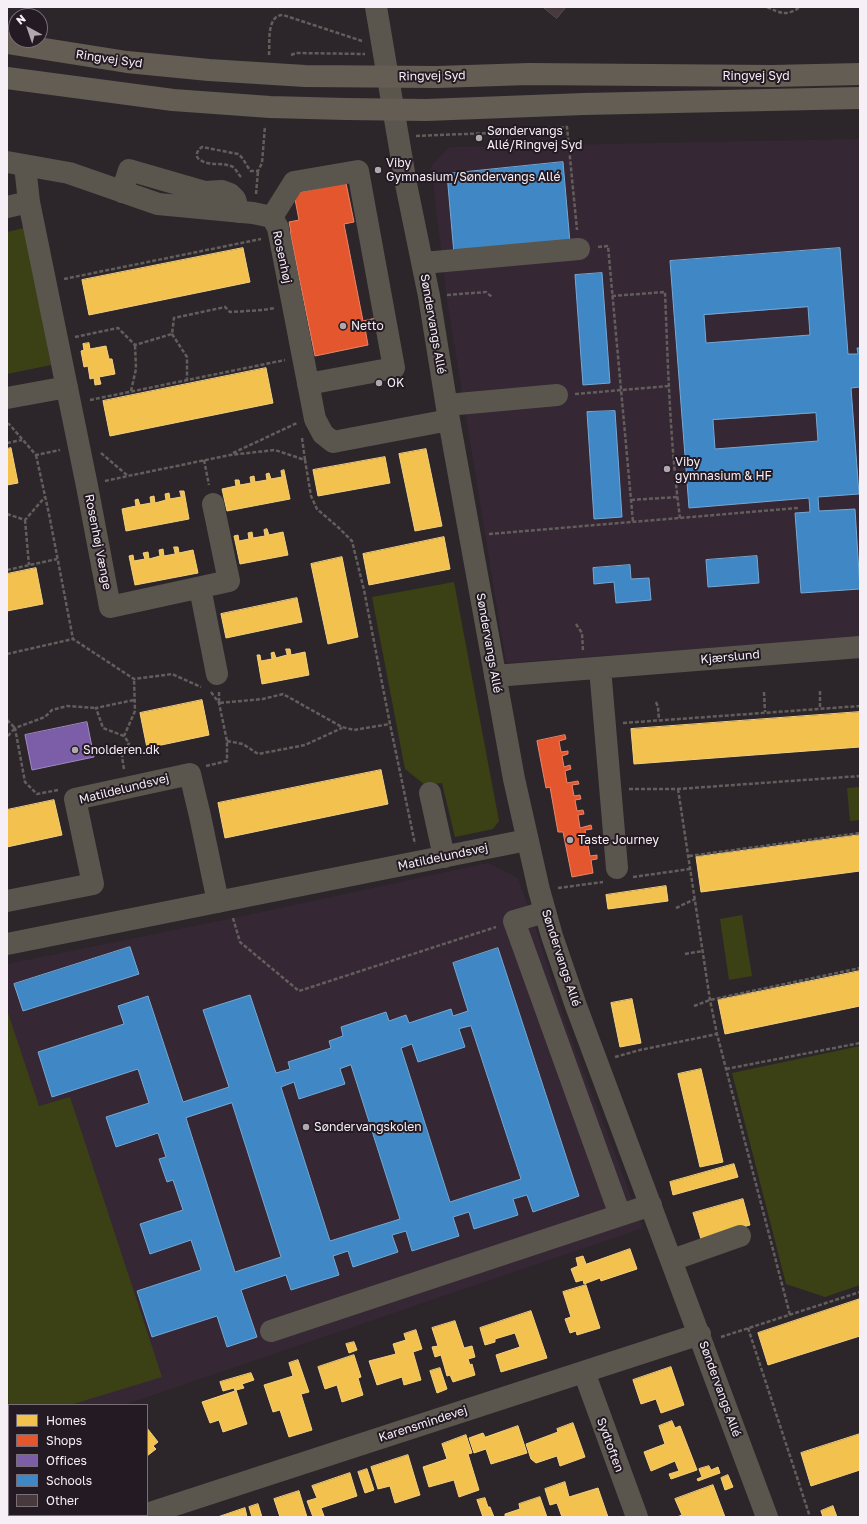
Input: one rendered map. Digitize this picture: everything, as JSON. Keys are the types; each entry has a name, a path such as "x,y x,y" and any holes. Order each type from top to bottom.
{"main road":[{"name":"Ringvej Syd","path":"40,48 127,62 209,70 305,76 388,77 529,74 772,76 860,74"},
{"name":"Ringvej Syd","path":"7,78 173,100 270,107 394,110 860,98"}],"street":[{"name":"Søndervangs Allé","path":"376,7 406,184 423,263 448,413 514,779 545,912 552,936 597,1062 767,1517"},
{"path":"16,164 69,173 158,204 256,214 294,182 358,171 394,368 308,384"},
{"name":"Rosenhøj Vænge","path":"16,164 29,202 69,395 110,607 229,581 213,504"},
{"path":"7,207 29,202"},
{"name":"Rosenhøj","path":"256,214 278,228 314,419 323,434 333,442 448,413"},
{"path":"423,263 579,248"},
{"path":"7,398 69,395"},
{"path":"448,413 557,395"},
{"path":"200,588 210,684"},
{"name":"Kjærslund","path":"495,676 860,647"},
{"path":"592,668 617,868"},
{"name":"Matildelundsvej","path":"7,901 93,884 75,799 190,774 223,901"},
{"path":"430,793 444,857"},
{"name":"Matildelundsvej","path":"7,944 527,840"},
{"path":"545,912 514,921 620,1215"},
{"path":"271,1331 651,1205"},
{"path":"672,1260 740,1236"},
{"name":"Karensmindevej","path":"148,1514 584,1372 701,1338"},
{"name":"Sydtoften","path":"584,1372 637,1517"}],"path":[{"path":"767,7 782,14 794,11 800,7"},
{"path":"271,30 275,16 282,15 383,48"},
{"path":"398,137 514,132 532,129 567,127 579,248 608,246 633,522"},
{"path":"242,179 234,168 226,165 202,162 198,159 196,154 197,150 202,147 238,154 242,157 246,167 251,172 258,171"},
{"path":"258,191 258,171 262,163 263,155"},
{"path":"256,214 263,246"},
{"path":"46,283 261,238"},
{"path":"446,295 486,292 492,298"},
{"path":"612,296 665,292 669,386 677,497 680,518"},
{"path":"187,380 187,357 172,334 174,318 225,307 230,312 275,308 277,315"},
{"path":"58,341 118,328 135,345 136,369 131,392"},
{"path":"135,345 172,334"},
{"path":"69,395 131,392 287,360"},
{"path":"557,395 669,386"},
{"path":"230,455 298,422"},
{"path":"7,424 9,424 36,455 58,559 72,639"},
{"path":"7,443 22,440"},
{"path":"36,455 79,446 88,446 98,451 128,476 230,455 275,450 304,460"},
{"path":"304,446 304,460 310,496 316,509 352,541 364,590 419,862"},
{"path":"204,460 213,504"},
{"path":"29,566 25,520 45,497"},
{"path":"631,500 677,497"},
{"path":"471,536 798,508"},
{"path":"7,514 25,520"},
{"path":"7,570 58,559"},
{"path":"576,624 582,633 592,668"},
{"path":"7,654 72,639 134,679 172,674 210,684 219,703 228,741 227,761 204,767 200,765"},
{"path":"124,736 135,711 134,679"},
{"path":"820,691 820,709"},
{"path":"764,692 765,712"},
{"path":"219,703 263,699 283,694 342,727 354,730 390,724"},
{"path":"7,737 15,728 45,717 52,710 67,706 96,708 134,700"},
{"path":"656,702 659,720"},
{"path":"622,730 621,723 860,706"},
{"path":"96,708 103,728 124,736 129,743 122,757 124,770"},
{"path":"7,720 15,728 25,782 37,794 59,790"},
{"path":"228,741 243,744 258,754 305,745 342,727"},
{"path":"625,789 678,789 860,776"},
{"path":"678,789 710,1000 717,1034 790,1315"},
{"path":"688,856 860,833"},
{"path":"676,908 695,899"},
{"path":"223,901 240,942 300,991 514,921"},
{"path":"685,954 703,951"},
{"path":"694,1006 710,1000 860,968"},
{"path":"597,1062 640,1050 717,1034"},
{"path":"726,1070 860,1042"},
{"path":"701,1338 748,1328 860,1292"},
{"path":"748,1328 810,1517"}],"shaded area":[{"name":"Viby gymnasium & HF","path":"860,139 860,637 506,663 447,300 431,166 449,147"},
{"name":"Søndervangskolen","path":"488,863 518,878 534,923 566,1025 643,1228 127,1404 8,1404 7,1445 7,964 243,916"}],"green space":[{"path":"24,228 51,365 7,374 7,232"},
{"path":"454,582 499,821 493,829 455,837 442,783 425,785 405,769 372,597"},
{"path":"860,787 860,820 850,821 847,788"},
{"path":"742,915 752,976 729,980 720,919"},
{"path":"7,1010 39,1106 70,1097 162,1377 73,1404 8,1404 7,1424"},
{"path":"860,1046 860,1285 825,1297 786,1284 732,1073"}],"building: Homes":[{"path":"243,248 250,282 89,315 82,280"},
{"path":"89,343 90,349 106,346 109,359 112,359 115,374 99,377 101,384 95,385 94,378 90,379 88,366 84,367 81,351 84,350 83,344"},
{"path":"266,368 273,403 110,436 103,401"},
{"path":"11,448 18,483 7,485 7,449"},
{"path":"426,449 442,526 415,531 399,454"},
{"path":"385,457 390,483 318,496 313,470"},
{"path":"284,470 290,499 227,511 222,489 236,486 235,480 239,480 240,485 251,483 250,477 254,476 255,482 267,480 266,474 269,473 271,479 282,477 281,471"},
{"path":"180,491 184,491 189,519 126,531 122,509 136,506 135,500 138,499 140,505 151,503 150,497 154,496 155,503 166,500 165,494 169,493 170,499 181,497"},
{"path":"267,529 269,535 283,532 288,555 240,564 234,536 238,535 239,541 249,539 248,533 252,532 253,538 265,536 264,530"},
{"path":"444,537 450,569 369,585 363,554"},
{"path":"174,547 178,547 179,553 193,550 198,573 135,585 129,556 133,555 134,561 145,559 143,553 148,552 149,559 160,556 159,550 163,549 164,556 175,554"},
{"path":"342,557 358,637 328,644 311,564"},
{"path":"36,568 43,604 7,611 7,574"},
{"path":"297,598 302,622 226,638 221,614"},
{"path":"286,649 290,649 291,655 305,652 309,675 262,684 257,655 260,655 261,661 272,659 271,653 274,652 276,658 287,655"},
{"path":"202,700 209,735 147,748 140,713"},
{"path":"860,712 860,747 634,764 631,729"},
{"path":"381,770 388,804 225,838 218,803"},
{"path":"54,800 62,835 7,847 7,810"},
{"path":"860,835 860,871 701,892 696,857"},
{"path":"666,886 668,901 608,909 606,895"},
{"path":"860,971 860,1006 725,1034 718,1000"},
{"path":"632,999 641,1043 620,1047 611,1003"},
{"path":"701,1069 723,1162 700,1167 678,1074"},
{"path":"734,1164 738,1177 673,1195 670,1182"},
{"path":"743,1199 750,1225 701,1239 693,1213"},
{"path":"630,1249 637,1269 601,1281 600,1278 584,1284 583,1280 576,1282 571,1269 578,1266 576,1258 583,1256 586,1264"},
{"path":"586,1285 600,1328 577,1335 576,1331 570,1333 565,1319 571,1317 563,1292"},
{"path":"860,1299 860,1336 768,1365 758,1333"},
{"path":"531,1311 547,1358 501,1372 496,1355 520,1347 515,1333 495,1339 495,1342 485,1345 480,1328"},
{"path":"455,1321 464,1348 472,1346 475,1357 468,1359 470,1365 472,1364 475,1375 453,1382 450,1375 447,1376 441,1355 435,1357 432,1347 438,1346 432,1328"},
{"path":"416,1330 422,1349 413,1352 421,1380 404,1385 402,1377 377,1385 369,1361 396,1354 393,1344 406,1340 404,1334"},
{"path":"354,1342 357,1350 349,1353 346,1344"},
{"path":"354,1355 361,1377 358,1378 363,1395 342,1402 337,1385 325,1389 318,1367"},
{"path":"298,1360 309,1392 301,1394 312,1430 289,1437 280,1410 273,1412 264,1385 293,1376 289,1363"},
{"path":"671,1367 684,1405 661,1413 656,1399 641,1404 633,1380"},
{"path":"440,1368 447,1389 437,1393 430,1371"},
{"path":"251,1373 254,1380 242,1384 244,1388 236,1390 247,1424 223,1432 219,1420 210,1423 202,1402 235,1391 234,1388 223,1391 220,1382"},
{"path":"672,1421 675,1428 680,1426 697,1470 671,1479 669,1474 679,1471 675,1461 651,1471 644,1452 665,1444 659,1426"},
{"path":"573,1423 585,1457 560,1466 557,1456 536,1463 531,1459 526,1444 558,1432 557,1429"},
{"path":"518,1426 527,1453 491,1464 486,1449 474,1453 469,1438 483,1433 485,1437"},
{"path":"148,1429 158,1442 153,1446 156,1449 148,1455"},
{"path":"860,1434 860,1470 811,1486 801,1453"},
{"path":"466,1435 472,1453 468,1454 479,1490 459,1497 454,1480 429,1487 423,1467 447,1459 442,1444"},
{"path":"408,1455 420,1495 395,1503 390,1486 378,1489 371,1467"},
{"path":"709,1466 711,1470 718,1467 720,1473 698,1481 697,1479 702,1477 699,1469"},
{"path":"367,1469 374,1490 365,1493 358,1472"},
{"path":"350,1473 357,1496 321,1508 324,1516 313,1517 307,1501 317,1498 312,1486"},
{"path":"728,1475 733,1487 725,1490 721,1478"},
{"path":"565,1482 569,1497 598,1488 608,1517 562,1517 557,1503 550,1505 545,1489"},
{"path":"713,1485 725,1517 677,1517 682,1515 675,1499"},
{"path":"299,1491 307,1517 280,1517 274,1499"},
{"path":"540,1497 547,1517 505,1517 505,1514 520,1509 519,1504"},
{"path":"485,1498 494,1517 483,1517 477,1500"},
{"path":"258,1504 262,1517 252,1517 249,1507"},
{"path":"833,1506 837,1517 823,1517 821,1511"},
{"path":"245,1508 247,1517 218,1517"},
{"path":"19,1516 54,1516 54,1517"}],"building: Shops":[{"path":"346,183 354,222 344,224 363,321 376,318 377,326 365,328 368,345 315,356 290,232 289,222 299,220 294,194"},
{"path":"565,735 566,739 559,741 561,752 568,751 568,754 562,756 564,767 570,765 571,769 565,771 567,783 578,781 579,784 572,785 574,796 580,795 581,799 575,800 577,811 583,810 584,814 578,815 580,828 591,825 592,829 585,830 587,841 594,840 595,843 588,845 590,856 597,855 597,859 591,860 593,873 572,877 563,832 558,832 550,787 546,788 537,741"}],"building: Offices":[{"path":"87,722 94,757 32,770 25,735"}],"building: Schools":[{"path":"563,162 570,243 454,254 447,174"},
{"path":"840,248 848,354 858,354 857,348 860,348 860,387 851,388 859,494 818,497 819,511 855,509 860,589 801,593 795,513 810,512 809,498 689,508 670,261","holes":["808,307 810,335 706,343 704,315","816,413 818,441 715,449 713,420"]},
{"path":"602,273 610,383 583,385 575,275"},
{"path":"615,411 622,517 594,519 587,412"},
{"path":"757,556 759,583 708,587 706,560"},
{"path":"630,565 631,579 649,578 651,600 616,603 614,582 594,584 593,568"},
{"path":"130,947 139,974 23,1011 14,984"},
{"path":"498,948 579,1196 533,1212 527,1195 513,1199 518,1215 474,1229 469,1212 453,1217 459,1236 412,1251 406,1231 392,1235 398,1252 353,1267 348,1251 333,1256 339,1275 291,1290 286,1275 241,1290 257,1337 227,1347 217,1316 152,1337 137,1291 201,1270 191,1240 150,1254 140,1224 183,1210 173,1180 167,1182 159,1159 166,1157 158,1133 116,1147 106,1117 149,1103 138,1069 52,1097 38,1052 124,1024 118,1006 148,996 183,1102 229,1087 203,1010 250,995 276,1073 290,1069 288,1062 331,1048 329,1041 343,1036 341,1027 386,1012 389,1021 406,1015 409,1023 451,1009 453,1016 468,1011 453,963","holes":["471,1026 521,1179 450,1202 401,1048 412,1044 418,1062 465,1047 459,1029","351,1065 400,1219 330,1241 281,1087 294,1082 299,1099 345,1084 340,1069","232,1103 281,1257 235,1272 186,1118"]}],"building: Other":[{"path":"543,7 566,7 557,18"}],"place":[{"name":"Søndervangs Allé/Ringvej Syd","path":"479,138"},
{"name":"Viby Gymnasium/Søndervangs Allé","path":"378,170"},
{"name":"Netto","path":"343,326"},
{"name":"OK","path":"379,383"},
{"name":"Viby gymnasium & HF","path":"667,469"},
{"name":"Snolderen.dk","path":"75,750"},
{"name":"Taste Journey","path":"570,840"},
{"name":"Søndervangskolen","path":"306,1127"}]}
